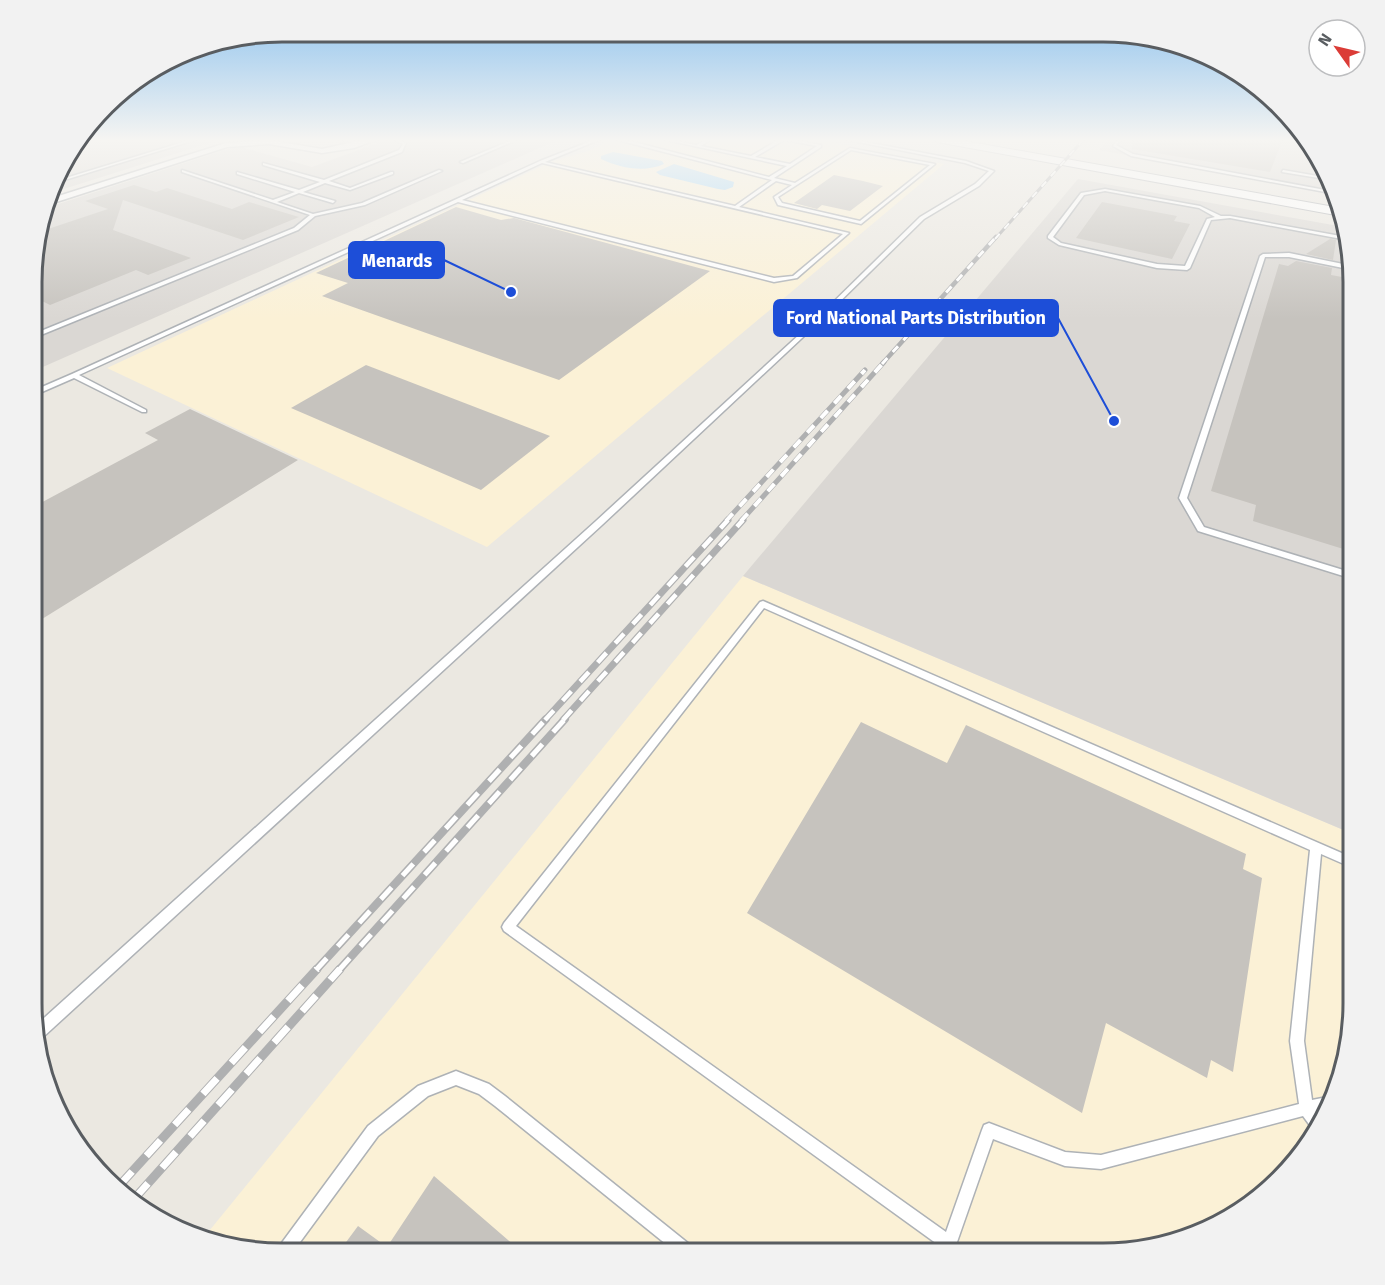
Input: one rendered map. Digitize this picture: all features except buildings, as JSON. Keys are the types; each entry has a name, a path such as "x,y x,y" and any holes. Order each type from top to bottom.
{"main road":[{"path":"1269,199 1332,210"}],"lane":[{"path":"264,199 313,214 363,204 375,199"},
{"path":"273,202 280,199"},
{"path":"326,199 333,201"},
{"path":"42,390 458,200 774,280 795,277 847,233 701,199"},
{"path":"736,207 748,199"},
{"path":"777,199 780,204 861,223 890,199"},
{"path":"44,1027 599,522 815,323 922,218 954,199"},
{"path":"1079,199 1050,237 1059,244 1156,266 1187,268 1209,219 1230,217 1338,237"},
{"path":"1155,199 1200,207 1220,218"},
{"path":"42,333 296,229 309,220 313,214"},
{"path":"1342,266 1289,255 1263,256 1183,498 1201,529 1343,573"},
{"path":"74,375 144,411"},
{"path":"945,1243 508,927 763,604 1343,859"},
{"path":"1313,1119 1306,1108 1298,1041 1316,847"},
{"path":"291,1243 373,1131 423,1091 456,1078 492,1095 677,1243"},
{"path":"955,1243 989,1130 1065,1158 1101,1162 1320,1104"}],"shaded area":[{"path":"74,199 424,199 42,367 44,251 55,205"},
{"path":"471,199 902,199 487,547 107,368"},
{"path":"1061,199 1189,199 1336,226 1343,282 1343,830 743,576"},
{"path":"743,576 1343,830 1341,1034 1335,1065 1325,1095 1303,1136 1273,1173 1236,1203 1195,1225 1150,1238 1103,1243 282,1243 251,1241 209,1231"}],"railway":[{"path":"995,239 1031,199"},
{"path":"882,364 996,237"},
{"path":"741,521 884,362"},
{"path":"726,521 865,370"},
{"path":"545,720 728,520"},
{"path":"563,720 743,520"},
{"path":"316,970 546,719"},
{"path":"339,970 565,719"},
{"path":"123,1182 317,969"},
{"path":"138,1195 340,969"}],"place":[{"name":"Menards","path":"511,292"},
{"name":"Ford National Parts Distribution","path":"1114,421"}]}
